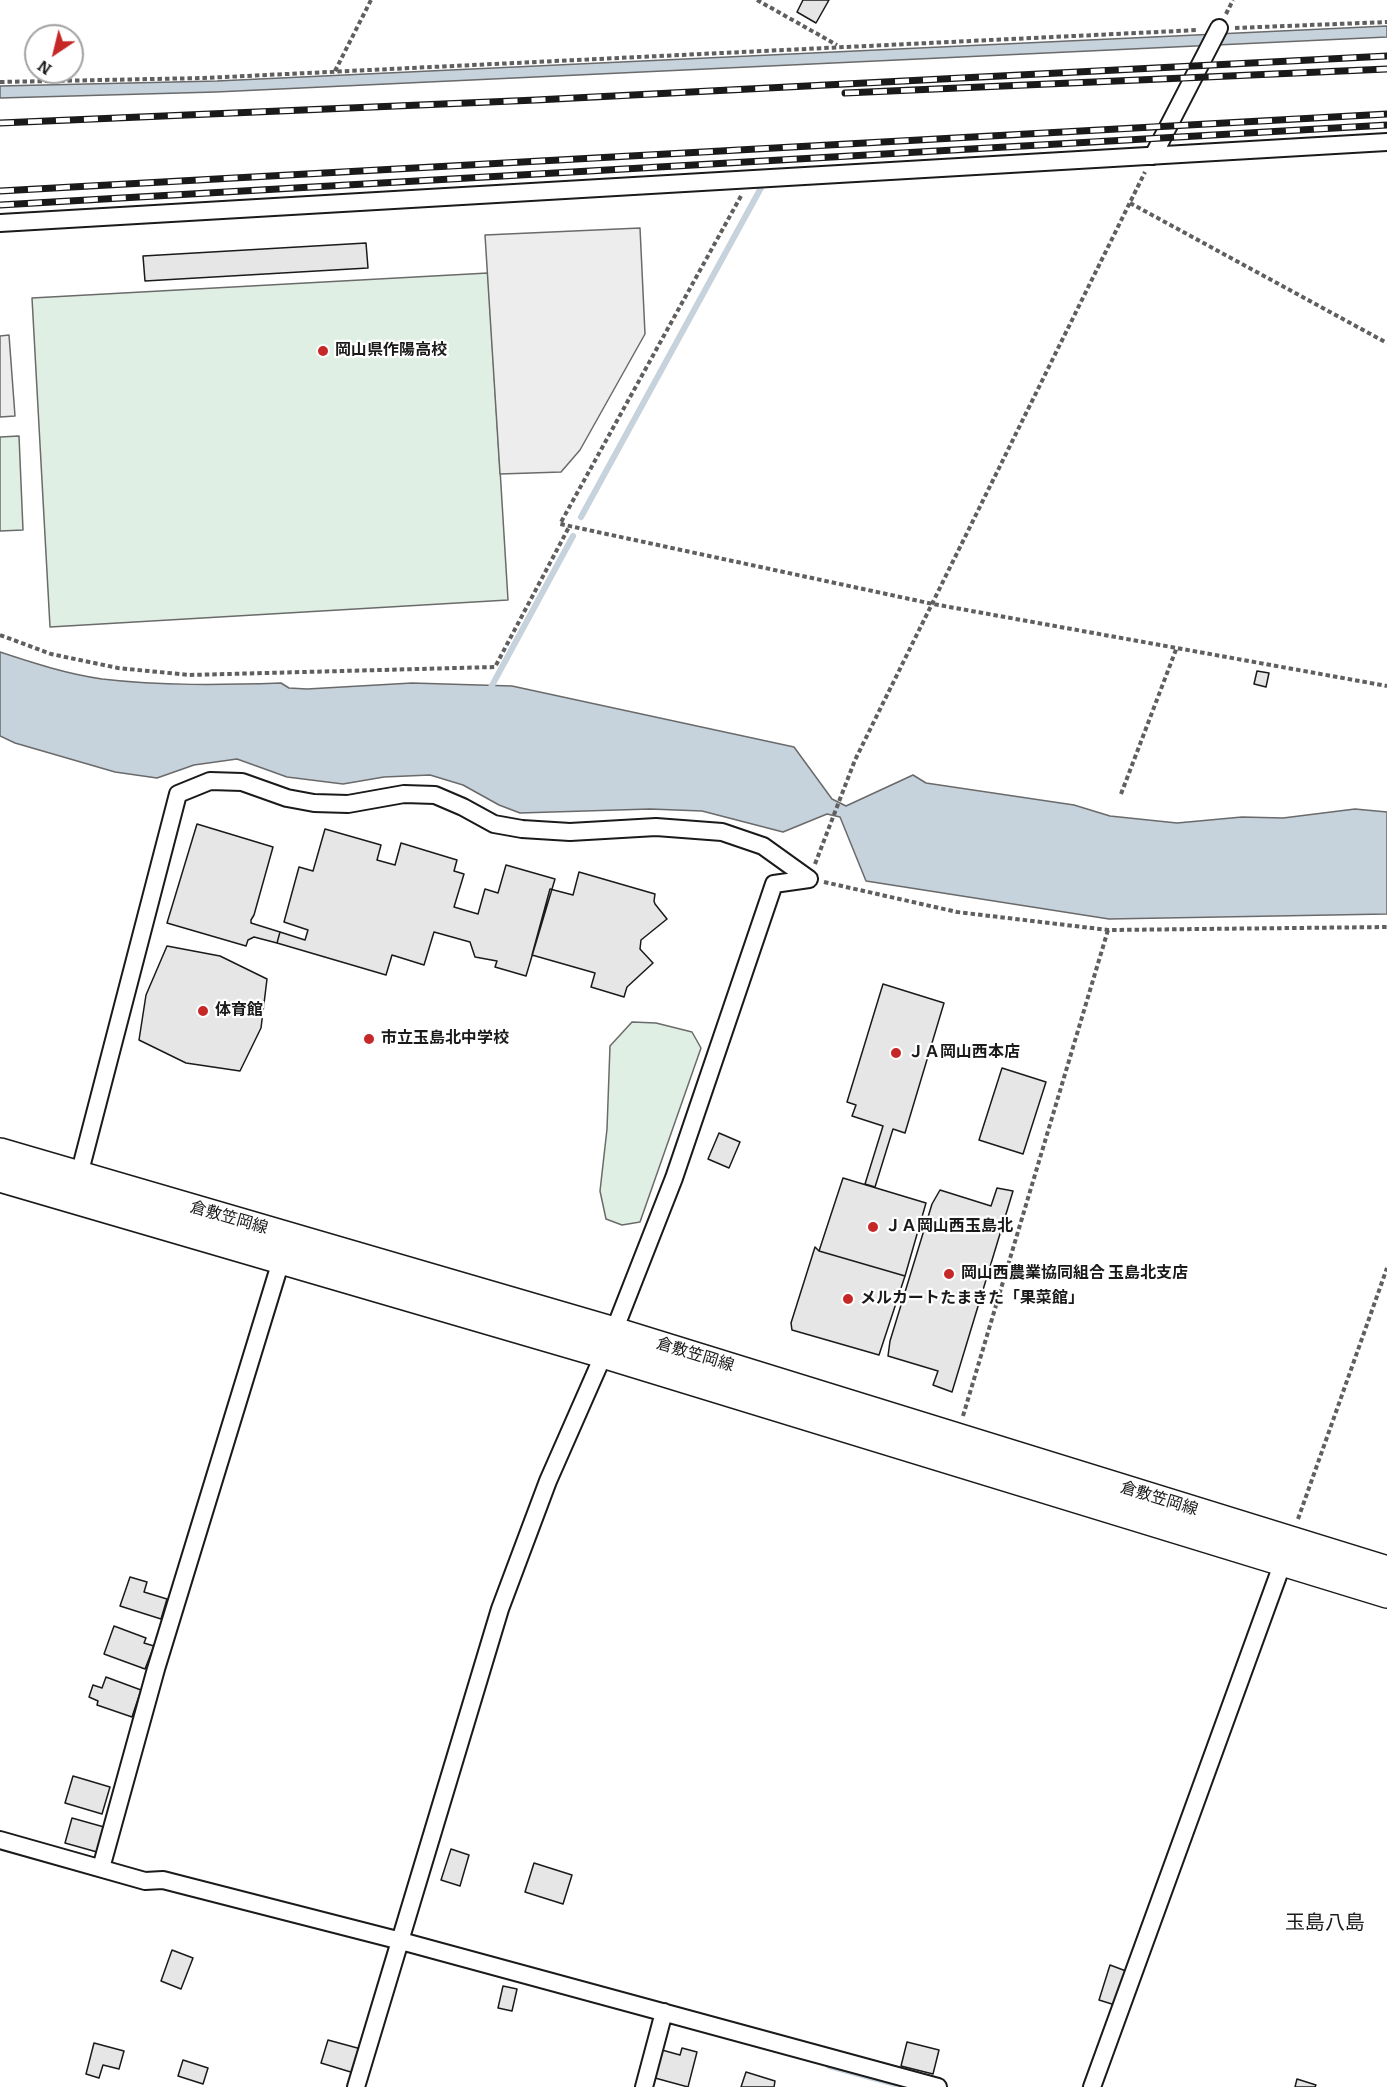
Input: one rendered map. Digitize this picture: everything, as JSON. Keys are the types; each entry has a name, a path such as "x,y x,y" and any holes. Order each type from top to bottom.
{"main road":[{"name":"倉敷笠岡線","path":"0,1152 73,1186 609,1342 1286,1551 1387,1570"},
{"name":"倉敷笠岡線","path":"0,1178 73,1186"},
{"name":"倉敷笠岡線","path":"609,1342 957,1436 1286,1551 1387,1594"}],"street":[{"path":"1154,156 1215,36"},
{"path":"0,223 1387,142"},
{"path":"73,1186 178,794 210,781 242,782 287,798 314,802 348,804 404,794 435,795 495,824 522,829 570,832 656,827 722,832 763,846 809,879"},
{"path":"356,2087 500,1609 548,1481 609,1342 674,1178 774,884 809,879"},
{"path":"101,1869 156,1669 285,1248"},
{"path":"1092,2087 1286,1551"},
{"path":"0,1840 145,1881 163,1880 401,1941 663,2012 892,2081 938,2087"},
{"path":"644,2087 663,2012"}],"path":[{"path":"335,71 371,0"},
{"path":"757,0 840,46"},
{"path":"0,82 204,78 840,46 1173,32 1215,36 1387,22"},
{"path":"1154,156 855,760 809,879 957,912 1108,930 1387,927"},
{"path":"750,179 560,524 933,604 1177,646 1387,686"},
{"path":"1130,203 1387,343"},
{"path":"0,635 51,654 107,666 189,675 495,667 569,527"},
{"path":"1121,794 1177,646"},
{"path":"957,1436 1108,930"},
{"path":"1286,1551 1387,1268"}],"green space":[{"path":"488,273 508,600 50,627 32,298"},
{"path":"19,436 23,530 0,531 0,437"},
{"path":"632,1022 656,1023 692,1032 701,1048 640,1222 622,1225 606,1219 600,1191 607,1129 610,1046"}],"shaded area":[{"path":"1387,26 1387,37 216,92 0,98 0,86 217,81"},
{"path":"640,228 645,334 580,450 561,472 500,474 485,235"},
{"path":"9,335 15,416 0,417 0,336"},
{"path":"0,652 76,674 147,683 281,683 289,688 307,689 412,683 512,686 794,747 832,799 846,806 913,775 926,783 1074,805 1110,816 1177,823 1242,817 1283,818 1355,809 1387,812 1387,914 1109,919 866,881 840,817 827,814 783,832 702,811 650,809 520,813 499,805 463,785 430,775 384,777 343,784 287,777 237,759 194,765 157,778 115,772 15,743 0,736"}],"building":[{"path":"803,0 829,0 816,23 797,12"},
{"path":"366,243 368,268 145,281 143,256"},
{"path":"1257,671 1269,673 1266,687 1254,684"},
{"path":"197,824 273,847 251,923 280,932 277,943 254,937 248,940 246,946 167,923"},
{"path":"325,829 381,845 377,860 395,865 401,843 457,860 454,871 464,874 454,907 478,914 485,889 498,893 506,865 555,879 526,976 495,967 497,961 475,957 470,942 434,932 424,965 392,955 386,975 277,943 280,932 305,940 308,930 284,922 299,867 313,871"},
{"path":"579,872 655,894 655,904 667,919 641,940 640,949 653,963 627,987 624,997 591,987 595,973 532,955 550,889 573,895"},
{"name":"体育館","path":"167,946 220,956 267,979 261,1028 240,1071 186,1063 139,1040 146,995"},
{"name":"ＪＡ岡山西本店","path":"883,984 944,1003 905,1133 893,1129 875,1187 865,1184 883,1126 852,1116 856,1105 847,1102"},
{"path":"1002,1068 1046,1082 1023,1154 979,1140"},
{"path":"719,1133 740,1142 729,1168 708,1159"},
{"name":"ＪＡ岡山西玉島北","path":"843,1178 926,1203 905,1276 819,1251"},
{"name":"岡山西農業協同組合 玉島北支店","path":"997,1188 1013,1191 952,1392 933,1385 938,1371 888,1356 890,1341 932,1204 940,1190 991,1206"},
{"name":"メルカートたまきた「果菜館」","path":"815,1247 819,1251 905,1276 879,1355 792,1330 791,1323"},
{"path":"130,1577 147,1582 144,1592 167,1599 161,1619 120,1606"},
{"path":"114,1626 146,1638 144,1643 154,1646 145,1669 104,1654"},
{"path":"106,1677 141,1690 132,1717 97,1705 98,1701 89,1697 93,1685 102,1688"},
{"path":"73,1776 110,1787 102,1814 65,1803"},
{"path":"72,1818 104,1827 97,1852 65,1843"},
{"path":"451,1849 469,1855 460,1886 441,1880"},
{"path":"534,1863 572,1875 563,1904 525,1892"},
{"path":"172,1950 193,1958 181,1989 161,1981"},
{"path":"1110,1965 1126,1971 1115,2005 1099,2000"},
{"path":"503,1986 517,1989 512,2011 498,2008"},
{"path":"328,2040 361,2049 354,2073 321,2063"},
{"path":"907,2042 939,2050 933,2074 901,2066"},
{"path":"94,2043 124,2051 119,2069 103,2065 99,2078 86,2074"},
{"path":"682,2048 697,2052 688,2087 655,2078 662,2050 680,2055"},
{"path":"183,2060 208,2068 203,2084 178,2076"},
{"path":"746,2072 775,2081 774,2087 741,2087"},
{"path":"1297,2079 1316,2085 1315,2087 1295,2087"}],"waterway":[{"path":"581,517 762,186"},
{"path":"489,691 573,536"},
{"path":"829,2066 906,2087"}],"railway":[{"path":"0,123 536,100 1387,56"},
{"path":"845,93 1387,69"},
{"path":"0,191 1387,114"},
{"path":"0,205 1387,125"}],"place":[{"name":"岡山県作陽高校","path":"323,351"},
{"name":"体育館","path":"203,1011"},
{"name":"市立玉島北中学校","path":"369,1039"},
{"name":"ＪＡ岡山西本店","path":"896,1053"},
{"name":"ＪＡ岡山西玉島北","path":"873,1227"},
{"name":"岡山西農業協同組合 玉島北支店","path":"949,1274"},
{"name":"メルカートたまきた「果菜館」","path":"848,1299"}],"district":[{"name":"玉島八島","path":"1325,1923"}]}
